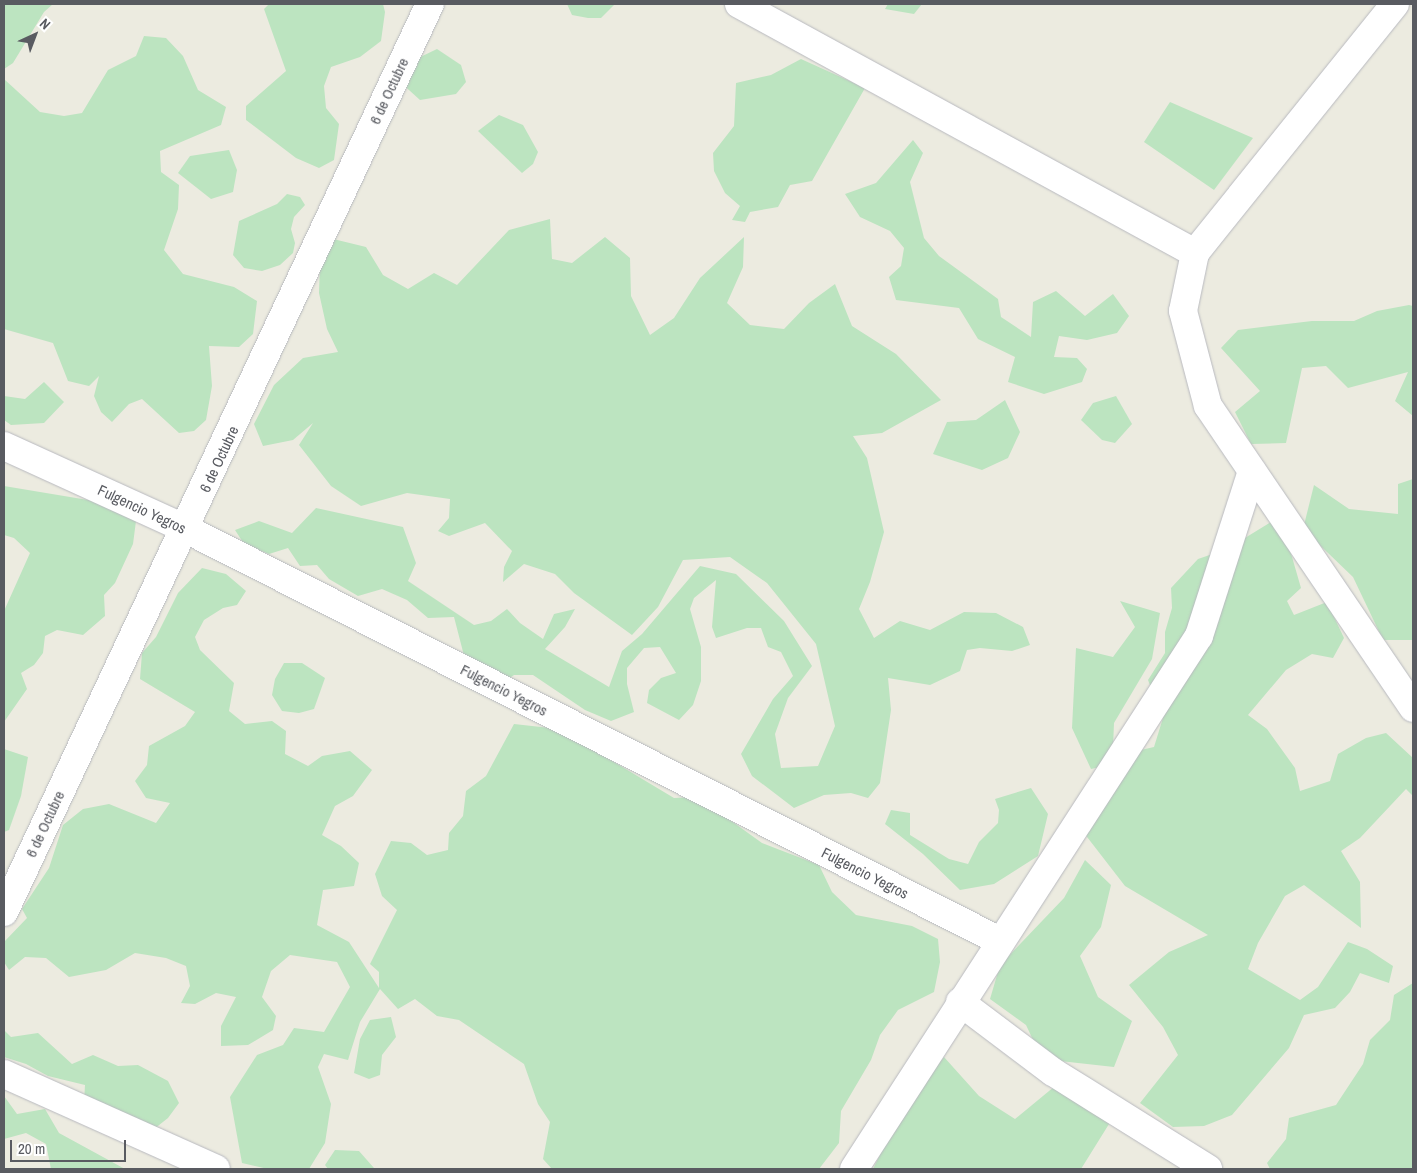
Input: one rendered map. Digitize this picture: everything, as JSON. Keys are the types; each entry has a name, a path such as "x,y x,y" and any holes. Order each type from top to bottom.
{"street":[{"name":"6 de Octubre","path":"4,912 186,529 430,4"},
{"path":"739,4 1195,252"},
{"path":"1395,4 1195,252 1183,311 1208,406 1413,708"},
{"name":"Fulgencio Yegros","path":"4,446 186,529 1000,941"},
{"path":"854,1169 960,1002 1199,636 1252,471"},
{"path":"960,1002 1053,1072 1208,1169"},
{"path":"4,1074 216,1169"}],"green space":[{"path":"4,4 53,4 44,12 13,63 4,69"},
{"path":"269,4 383,4 385,12 381,41 360,57 331,67 324,86 326,108 339,124 334,160 319,168 296,158 246,120 246,106 286,71 264,9"},
{"path":"567,4 615,4 601,18 588,18 572,15"},
{"path":"888,4 922,4 914,14 885,9"},
{"path":"144,36 166,38 183,56 198,90 226,107 221,125 160,151 161,172 179,185 178,209 164,250 183,274 234,287 257,301 253,334 239,347 209,346 212,386 206,420 194,431 179,433 142,399 129,404 112,422 101,412 94,396 99,376 89,386 68,381 53,343 4,329 4,79 40,112 64,116 82,113 108,70 136,56"},
{"path":"437,49 461,65 466,82 456,94 420,100 399,81 412,61"},
{"path":"801,59 865,88 812,181 790,185 778,207 750,212 745,222 732,220 740,206 725,193 714,171 713,153 734,126 736,83 771,75"},
{"path":"1170,102 1253,138 1214,190 1144,142"},
{"path":"499,115 523,125 538,152 533,164 522,173 478,131"},
{"path":"913,140 923,153 910,182 924,238 939,256 998,299 1001,317 1031,337 1033,302 1056,291 1085,316 1113,294 1129,316 1117,333 1087,340 1059,336 1054,357 1077,358 1087,369 1082,382 1044,394 1008,382 1015,357 978,339 959,308 896,300 889,277 901,266 904,248 890,231 860,217 845,194 876,183"},
{"path":"229,150 237,170 233,192 211,199 178,173 190,156"},
{"path":"287,194 300,197 305,205 294,217 291,229 295,243 293,253 280,265 262,271 244,268 233,255 239,221 277,204"},
{"path":"550,219 552,259 572,263 605,237 630,258 631,296 650,335 674,318 700,278 744,237 743,267 727,303 750,325 784,329 809,303 835,284 852,326 896,354 941,400 882,433 853,436 867,458 884,532 870,582 859,609 874,638 900,621 930,630 964,612 996,613 1023,627 1030,645 1012,651 980,648 967,650 960,671 930,685 888,678 891,710 880,783 868,798 851,793 824,795 794,808 752,776 741,754 773,699 793,676 781,652 768,647 761,628 747,628 716,638 712,627 716,580 694,598 690,609 701,647 701,681 693,705 679,720 647,703 649,690 661,678 676,673 660,647 644,648 627,668 627,684 634,712 611,721 585,710 533,675 514,675 497,686 468,671 454,617 428,618 407,600 382,589 358,596 329,579 317,565 300,566 288,548 269,554 244,544 235,530 259,521 292,533 316,508 403,527 416,563 408,581 474,625 491,621 507,609 520,623 543,639 554,614 575,609 565,627 545,649 609,687 622,651 642,634 700,566 736,574 784,621 812,666 788,698 775,734 781,768 818,766 835,726 816,644 767,583 730,557 683,560 658,607 632,635 574,593 555,574 524,564 503,582 504,567 512,551 485,523 449,536 438,531 449,518 450,499 407,493 361,506 331,486 299,445 313,423 293,440 263,446 254,424 274,385 303,358 338,352 327,329 319,293 321,236 366,247 383,275 408,289 434,273 457,285 509,230"},
{"path":"1409,305 1413,306 1413,416 1395,401 1408,372 1348,388 1326,366 1302,368 1286,443 1251,444 1235,412 1260,391 1221,348 1238,330 1312,321 1354,321 1377,311"},
{"path":"44,382 64,402 44,423 11,425 4,420 4,396 25,399"},
{"path":"1116,396 1132,424 1115,443 1102,440 1081,420 1093,403"},
{"path":"1005,400 1020,432 1008,458 982,470 933,454 947,422 976,420"},
{"path":"1413,479 1413,640 1383,640 1353,577 1303,529 1314,485 1349,509 1398,514 1398,484"},
{"path":"4,486 94,501 136,521 133,544 115,583 104,595 105,616 83,635 57,630 45,636 43,653 34,665 21,673 27,689 4,722 4,611 30,553 14,538 4,535"},
{"path":"1271,522 1290,550 1301,588 1287,601 1294,615 1327,602 1344,638 1333,658 1312,654 1286,670 1248,715 1267,729 1295,768 1300,791 1330,781 1338,754 1366,738 1386,733 1413,758 1413,796 1406,789 1360,838 1341,851 1360,882 1361,928 1304,885 1285,896 1258,943 1248,969 1300,1000 1318,987 1348,942 1367,949 1393,966 1389,983 1360,973 1350,992 1335,1008 1304,1015 1289,1048 1232,1115 1204,1126 1173,1127 1140,1103 1178,1055 1163,1027 1129,985 1169,952 1208,935 1125,886 1077,824 1123,754 1154,747 1163,718 1148,680 1165,653 1165,632 1172,608 1171,588 1198,559 1227,549"},
{"path":"202,568 226,574 246,591 237,605 223,608 204,620 195,637 200,650 234,683 229,711 245,724 272,721 286,731 285,754 308,766 322,756 350,751 372,770 353,796 335,806 322,835 341,846 359,863 354,886 323,890 317,925 349,942 379,988 379,972 370,964 397,910 382,896 375,874 391,841 411,843 427,855 448,850 449,833 463,816 466,791 486,776 514,724 559,729 674,798 698,797 762,843 819,865 832,892 856,915 912,926 938,939 940,962 934,992 898,1010 880,1035 871,1060 841,1111 839,1143 819,1169 552,1169 543,1159 550,1122 538,1104 524,1064 459,1020 437,1016 415,999 398,1009 380,989 360,1022 348,1060 324,1054 318,1067 331,1104 325,1143 309,1169 268,1169 242,1163 230,1097 257,1055 283,1045 294,1028 324,1032 350,987 337,962 290,955 271,971 262,997 276,1016 273,1030 248,1045 221,1046 221,1026 236,997 216,993 195,1004 181,1003 190,986 186,966 166,958 135,953 106,970 69,977 46,958 25,957 9,970 4,962 4,942 27,918 22,909 49,868 63,825 83,809 109,804 156,823 170,803 146,798 135,781 147,765 149,746 185,726 195,712 140,679 142,653 156,637 178,593"},
{"path":"1120,601 1160,613 1152,659 1114,723 1113,748 1100,767 1091,769 1072,728 1076,648 1113,657 1135,627"},
{"path":"284,663 302,663 325,678 314,709 299,713 282,711 272,695 275,679"},
{"path":"4,749 28,757 21,796 9,830 4,832"},
{"path":"1031,788 1048,814 1038,856 994,884 960,890 923,854 885,824 891,810 910,813 910,835 949,859 968,864 979,842 998,823 999,810 995,799"},
{"path":"1085,860 1111,885 1101,927 1080,956 1098,997 1132,1021 1114,1067 1042,1059 1026,1025 990,999 1000,965 1064,898"},
{"path":"1413,983 1413,1169 1270,1169 1267,1163 1286,1139 1289,1118 1336,1105 1363,1064 1370,1040 1390,1020 1394,995"},
{"path":"391,1017 396,1037 382,1055 380,1075 369,1079 354,1073 360,1039 370,1020"},
{"path":"4,1030 11,1037 38,1033 72,1064 93,1055 118,1066 138,1065 168,1081 179,1103 168,1118 149,1133 84,1102 85,1085 48,1076 26,1064 4,1057"},
{"path":"944,1057 979,1096 1015,1119 1066,1077 1114,1116 1081,1169 873,1169 899,1116"},
{"path":"4,1096 17,1114 45,1109 59,1133 125,1169 51,1169 46,1144 26,1133 4,1139"},
{"path":"335,1150 359,1151 374,1168 380,1169 328,1169 325,1165"}]}
